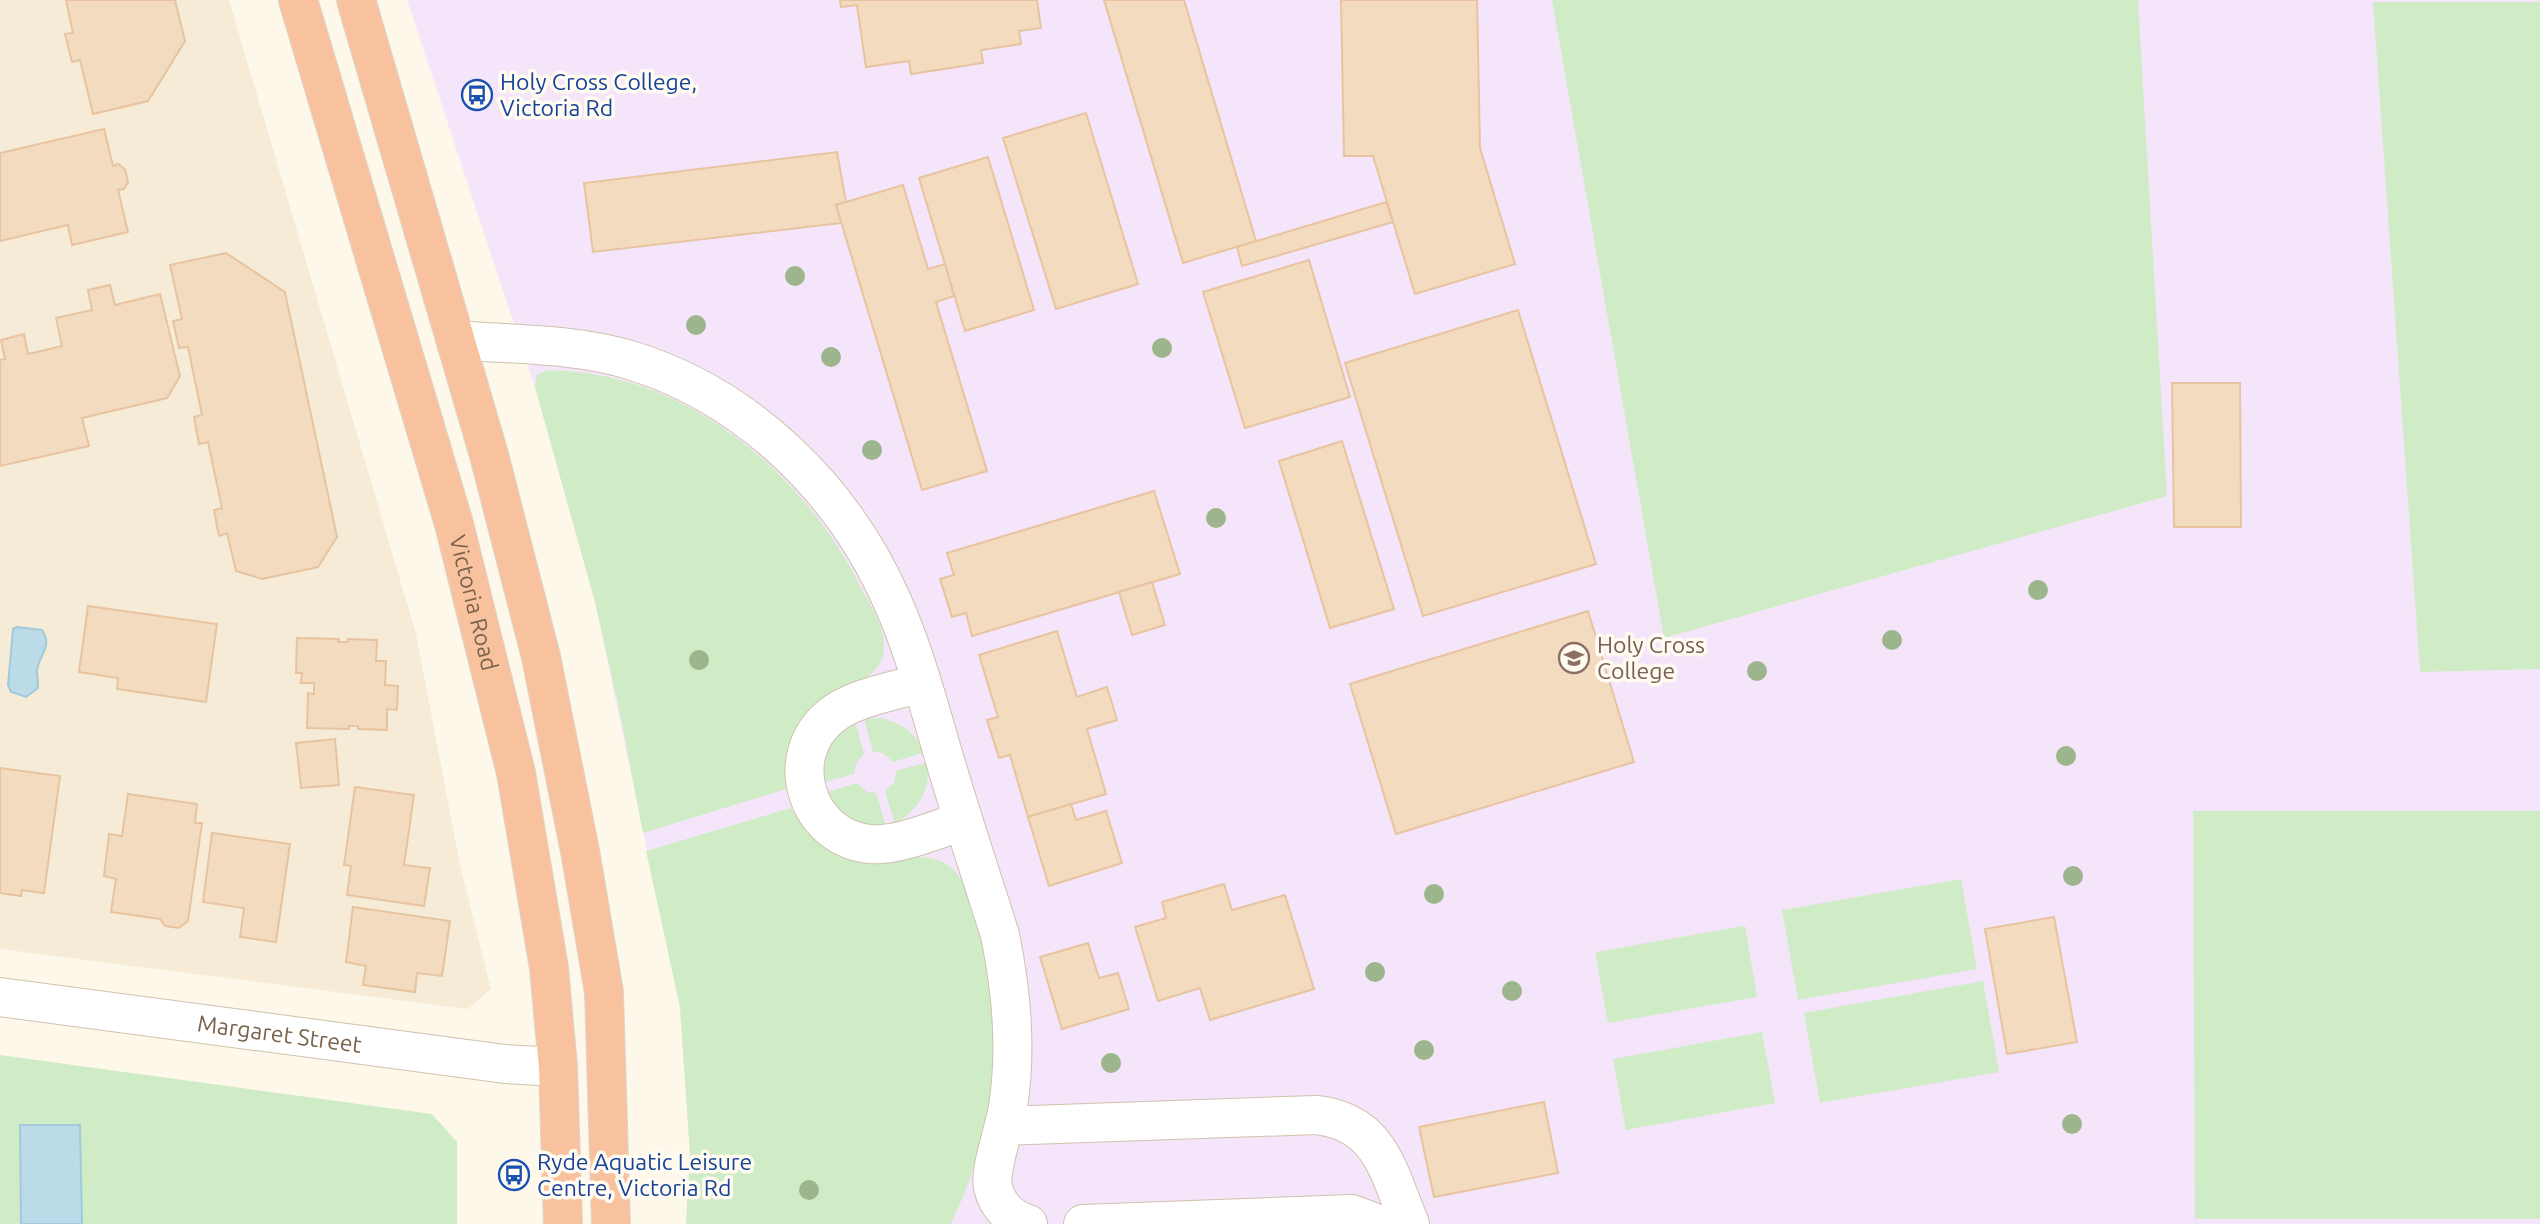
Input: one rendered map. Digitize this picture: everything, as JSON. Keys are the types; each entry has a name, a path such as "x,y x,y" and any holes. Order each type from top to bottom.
{"highway":[{"name":"Victoria Road","path":"298,0 454,524 516,773 550,968 558,1067 563,1224"},
{"path":"356,0 457,340 541,657 580,850 604,992 611,1224"}],"street":[{"path":"457,340 589,351 627,359 700,388 734,408 796,461 851,527 874,563 909,641 1000,935 1009,978 1013,1065 1004,1126 992,1171 992,1184 1003,1208 1013,1217 1028,1224"},
{"path":"921,683 854,704 832,715 814,733 805,756 803,781 811,805 826,825 847,839 871,845 896,841 963,821"},
{"name":"Margaret Street","path":"0,997 505,1064 558,1067"},
{"path":"1004,1126 1332,1117 1347,1122 1372,1141 1381,1155 1410,1224"},
{"path":"1083,1224 1352,1214 1378,1224"}],"shaded area":[{"path":"0,0 229,0 416,634 460,865 491,989 468,1009 0,949"},
{"name":"Holy Cross College","path":"407,0 2540,0 2540,1224 686,1224 690,1154 680,1007 595,602 535,387"}],"green space":[{"path":"1552,0 2138,0 2167,496 1664,638"},
{"path":"2373,2 2540,2 2540,669 2420,672"},
{"path":"548,370 617,379 655,391 692,409 727,431 760,457 817,517 840,551 877,617 883,634 884,650 881,661 869,676 825,697 804,715 788,749 786,789 643,833 595,602 535,387 537,375"},
{"path":"879,718 906,729 926,752 893,762 883,753 873,752 864,719"},
{"path":"855,721 864,754 856,763 854,774 821,783 823,761 828,747"},
{"path":"928,762 927,782 922,798 911,812 895,824 885,791 894,783 896,771"},
{"path":"857,783 867,792 876,793 886,826 857,823 843,815 824,793"},
{"path":"791,808 806,830 825,848 836,854 861,862 875,863 914,857 938,860 954,870 968,893 987,958 993,997 994,1074 979,1150 951,1224 686,1224 690,1154 680,1007 646,851"},
{"path":"2193,811 2540,811 2540,1219 2195,1219"},
{"path":"1961,879 1977,969 1798,1000 1782,910"},
{"path":"1745,926 1757,997 1608,1023 1595,952"},
{"path":"1983,981 1999,1072 1820,1103 1804,1013"},
{"path":"1762,1032 1775,1103 1626,1130 1613,1059"},
{"path":"0,1055 432,1114 457,1142 457,1224 0,1224"}],"water":[{"path":"17,627 42,630 46,641 37,670 38,688 26,697 11,692 8,685 13,629"},
{"path":"20,1125 80,1125 82,1224 21,1224"}],"building":[{"path":"66,0 175,0 185,41 148,101 93,114 80,60 72,62 65,34 73,33"},
{"path":"840,0 1037,0 1041,28 1019,31 1021,44 981,50 983,63 911,74 909,61 866,67 857,5 841,7"},
{"path":"1104,0 1184,0 1256,241 1183,263"},
{"path":"1341,0 1477,0 1480,148 1515,264 1415,294 1373,156 1344,156"},
{"path":"1086,113 1138,284 1056,309 1003,138"},
{"path":"104,129 113,166 118,164 125,169 128,182 124,189 118,190 128,232 72,245 68,225 0,241 0,153"},
{"path":"837,152 846,202 836,205 842,223 593,252 584,183"},
{"path":"988,157 1034,310 965,331 919,178"},
{"path":"903,185 928,269 945,264 954,296 936,302 987,471 922,490 836,205"},
{"path":"1386,202 1393,222 1242,266 1237,247"},
{"path":"226,253 285,292 337,537 318,567 262,579 236,571 227,533 219,536 214,510 222,508 208,442 199,444 194,417 202,415 188,347 179,348 173,321 182,319 170,265"},
{"path":"1309,260 1350,397 1245,428 1203,292"},
{"path":"110,285 115,305 160,294 180,376 167,398 82,418 89,446 0,466 0,360 5,359 1,340 24,334 28,354 62,346 56,318 92,310 88,290"},
{"path":"1518,310 1596,564 1423,616 1345,363"},
{"path":"2172,383 2240,383 2241,527 2174,527"},
{"path":"1342,441 1394,609 1330,628 1279,461"},
{"path":"1154,491 1180,574 972,636 966,613 952,617 940,579 954,575 947,553"},
{"path":"1152,582 1165,625 1132,635 1119,592"},
{"path":"88,606 217,624 206,702 117,689 118,678 79,672"},
{"path":"1588,611 1634,762 1396,834 1350,684"},
{"path":"1057,631 1077,697 1107,687 1117,720 1087,729 1106,794 1028,817 1010,755 999,758 987,720 998,717 979,655"},
{"path":"297,638 339,639 338,642 348,642 348,639 377,640 376,661 386,661 385,685 398,686 397,710 387,709 387,730 358,729 358,726 349,726 349,729 307,728 308,693 314,694 314,683 301,683 302,673 296,673"},
{"path":"335,739 339,785 301,788 296,743"},
{"path":"0,768 60,776 44,893 22,890 21,896 0,893"},
{"path":"355,787 414,795 404,865 430,868 424,906 347,895 351,866 344,865"},
{"path":"128,794 197,804 195,823 202,823 188,921 179,928 165,926 160,919 111,912 116,879 104,876 109,834 122,836"},
{"path":"1071,804 1076,820 1106,811 1122,863 1049,886 1028,817"},
{"path":"212,833 290,844 276,942 240,937 244,908 203,902"},
{"path":"1224,884 1232,910 1285,895 1314,989 1210,1020 1200,988 1158,1001 1135,927 1166,918 1162,902"},
{"path":"353,907 450,921 442,976 417,973 415,992 363,985 366,966 346,962"},
{"path":"2054,917 2077,1042 2007,1054 1985,929"},
{"path":"1088,943 1099,978 1118,973 1129,1009 1062,1029 1040,957"},
{"path":"1544,1102 1558,1173 1434,1197 1419,1127"}],"place":[{"name":"Holy Cross College, Victoria Rd","path":"477,95"},
{"name":"Holy Cross College","path":"1574,658"},
{"name":"Ryde Aquatic Leisure Centre, Victoria Rd","path":"514,1175"}]}
